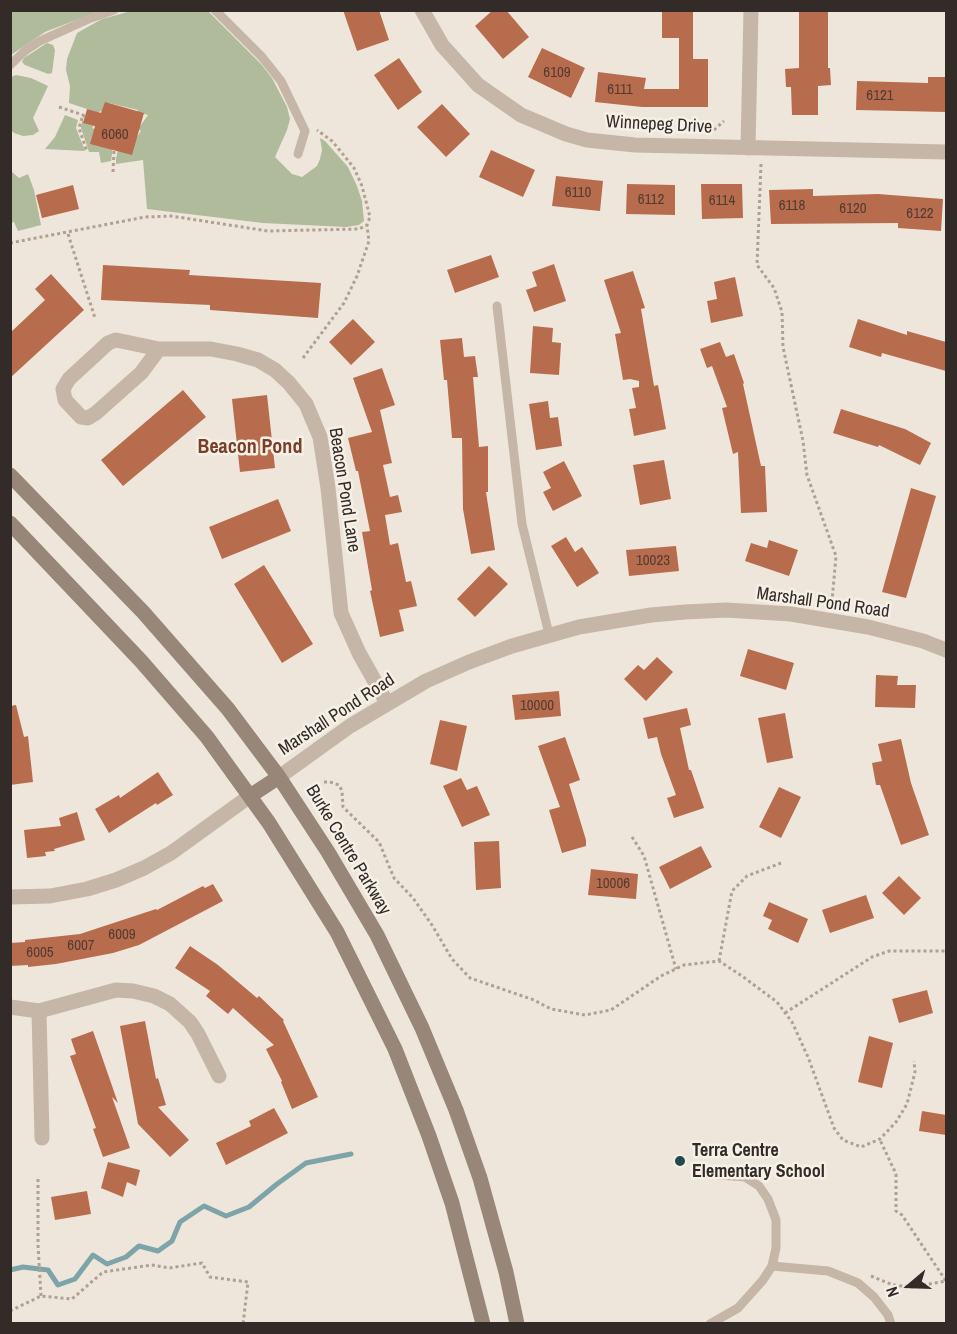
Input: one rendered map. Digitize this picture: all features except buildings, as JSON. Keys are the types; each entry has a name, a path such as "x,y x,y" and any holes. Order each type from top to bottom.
{"main road":[{"name":"Burke Centre Parkway","path":"10,475 143,612 228,710 279,777 328,852 377,935 422,1028 456,1110 480,1178 518,1323"},
{"path":"10,523 141,661 207,737 250,796 337,932 395,1049 429,1136 452,1203 483,1323"},
{"path":"250,796 279,777"}],"street":[{"name":"Winnepeg Drive","path":"422,10 442,45 478,85 513,110 543,126 566,134 609,143 946,152"},
{"path":"748,148 751,10"},
{"name":"Beacon Pond Lane","path":"159,349 141,374 88,418 81,417 65,400 63,389 69,379 108,343 116,340 159,349 211,349 258,360 275,370 306,404 320,437 328,488 341,613 359,653 387,703"},
{"name":"Marshall Pond Road","path":"279,777 350,726 426,681 469,662 549,634 579,627 651,615 726,610 791,614 868,627 923,641 946,650"},
{"path":"10,897 50,896 87,889 116,880 171,853 250,796"},
{"path":"10,1007 39,1011 116,990 154,996 170,1004 190,1022 219,1076"},
{"path":"39,1011 42,1138"}],"lane":[{"path":"10,65 40,40 114,10"},
{"path":"215,10 262,57 281,81 305,131 298,154"},
{"path":"497,306 522,524 549,634"},
{"path":"710,1323 738,1308 763,1280 772,1266 776,1248 776,1220 768,1199 759,1186 745,1177 719,1175"},
{"path":"772,1266 828,1271 858,1283 874,1297 891,1323"}],"path":[{"path":"59,107 84,116 79,128 87,152"},
{"path":"705,130 714,130 724,121"},
{"path":"303,358 344,303 357,276 369,241 368,205 354,168 332,141 320,131 313,129"},
{"path":"112,172 114,150"},
{"path":"761,162 757,265 774,288 782,312 783,346 807,475 836,556 832,601"},
{"path":"10,243 145,217 171,216 268,231 347,231 358,230 367,225"},
{"path":"67,233 95,318"},
{"path":"324,782 330,782 342,790 343,807 379,842 394,878 419,907 452,959 470,978 534,1000 551,1009 585,1015 611,1010 661,976 684,965 719,962 777,1002 792,1022 808,1057 834,1128 843,1140 861,1147 880,1139 896,1122 907,1104 915,1072 914,1061"},
{"path":"632,837 644,856 676,969"},
{"path":"719,962 732,891 747,876 781,863"},
{"path":"785,1013 872,957 889,951 946,951"},
{"path":"867,1274 893,1285 912,1287 946,1281 902,1215 896,1211 897,1174 880,1139"},
{"path":"38,1179 38,1257 41,1296"},
{"path":"10,1311 41,1296 72,1299 103,1272 152,1265 169,1268 202,1263 210,1277 248,1282 243,1323"}],"green space":[{"path":"11,11 99,11 45,32 11,55"},
{"path":"131,11 208,11 261,64 272,78 287,107 290,119 275,157 292,174 302,177 317,166 322,150 320,138 325,141 348,167 362,201 364,221 359,225 346,227 263,223 147,209 143,160 116,164 116,159 118,149 137,137 141,131 138,129 148,115 137,112 138,110 109,103 103,112 99,113 69,103 70,86 66,70 67,59 77,33 102,19"},
{"path":"47,43 53,45 55,50 52,73 48,74 22,62 24,58"},
{"path":"16,75 31,78 48,86 33,118 39,131 33,135 23,136 11,130 11,77"},
{"path":"65,115 78,120 76,128 85,151 45,149 55,137"},
{"path":"82,121 94,125 92,128 97,130 113,147 111,161 101,163 99,152 89,152 81,128"},
{"path":"11,171 19,178 28,174 34,190 41,225 18,231 14,222 11,223"}],"waterway":[{"path":"10,1270 23,1267 48,1270 58,1285 75,1279 93,1255 107,1264 126,1257 139,1246 158,1251 172,1241 180,1222 204,1206 226,1216 249,1207 306,1163 351,1154"}],"place":[{"name":"Terra Centre Elementary School","path":"680,1161"}],"district":[{"name":"Beacon Pond","path":"250,448"}]}
